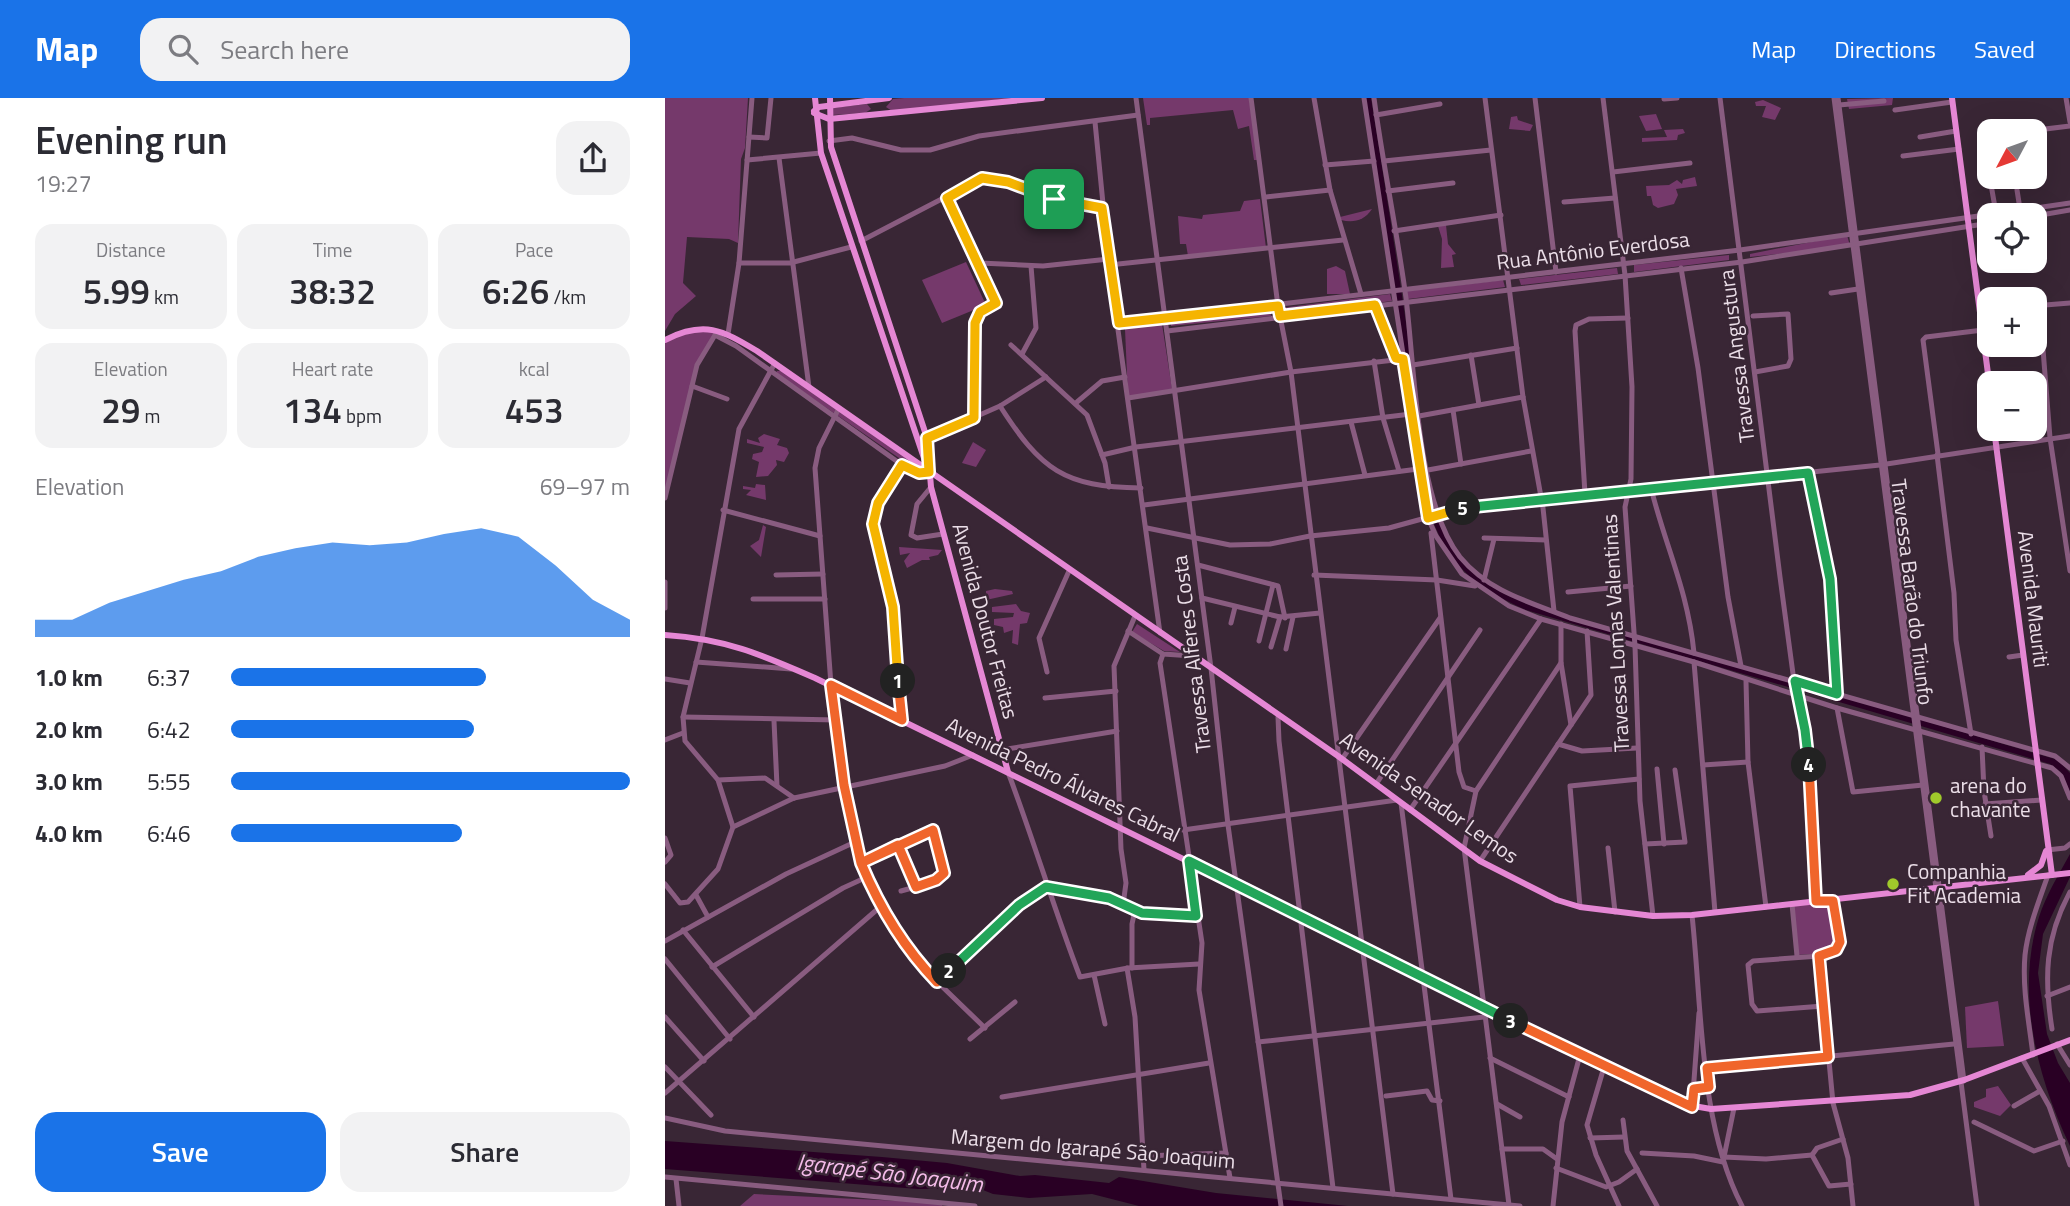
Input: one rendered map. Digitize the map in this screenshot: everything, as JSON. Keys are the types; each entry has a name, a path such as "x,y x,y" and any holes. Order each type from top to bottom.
{"main road":[{"name":"Avenida Doutor Freitas","path":"815,98 814,112 821,153 929,472"},
{"path":"890,98 830,102 814,112 828,119 1042,98"},
{"path":"890,98 883,106 893,113"},
{"path":"865,100 874,107 867,114"},
{"path":"1952,100 1978,287"},
{"name":"Avenida Doutor Freitas","path":"830,102 829,141 927,438 931,488 1008,772"},
{"name":"Avenida Senador Lemos","path":"665,340 704,328 728,334 775,363 1340,757 1480,861 1557,900 1580,907 1615,912 1653,916 1692,915 2070,873"},
{"path":"889,359 900,357"},
{"path":"895,378 906,374"},
{"name":"Avenida Mauriti","path":"1995,441 2052,875"},
{"name":"Avenida Pedro Álvares Cabral","path":"665,635 702,638 750,650 831,685 1604,1067 1692,1107 1711,1109 1833,1103 1910,1095 1961,1081 2070,1040"},
{"path":"2025,877 2041,865 2047,848"}],"street":[{"path":"728,334 739,263 752,98"},
{"path":"749,137 767,138 771,98"},
{"name":"Travessa Alferes Costa","path":"1136,98 1198,565 1228,825 1281,1206"},
{"path":"1251,98 1278,306 1291,372 1314,575 1340,757 1393,1194"},
{"path":"1314,98 1330,190 1361,294"},
{"path":"1364,98 1418,469 1433,516 1455,549 1484,580 1521,600 1746,681 1982,747 2036,758 2055,756 2070,768"},
{"path":"1374,98 1406,301 1428,470 1433,516 1431,528 1455,744 1462,784 1476,791"},
{"path":"1485,98 1523,397 1546,540 1554,611"},
{"path":"1535,98 1556,272"},
{"name":"Travessa Lomas Valentinas","path":"1603,98 1628,318 1632,387 1631,479 1625,507 1634,640 1639,779 1653,916"},
{"path":"1664,99 1677,98"},
{"name":"Travessa Angustura","path":"1720,98 1796,694 1807,746 1816,901"},
{"name":"Travessa Barão do Triunfo","path":"1836,98 1839,105 1838,114"},
{"name":"Travessa Barão do Triunfo","path":"1836,98 1977,1206"},
{"path":"2047,128 2070,124 2066,98"},
{"path":"1895,110 1952,100"},
{"path":"1839,105 1884,101"},
{"path":"1376,115 1440,104"},
{"path":"829,141 852,138 915,152 979,136 1138,115"},
{"path":"1095,122 1102,208 1160,633"},
{"path":"1920,137 1956,131"},
{"path":"1903,156 1959,149"},
{"path":"1384,161 1491,150"},
{"path":"747,160 821,153"},
{"path":"779,158 795,262 809,387"},
{"path":"1325,165 1374,161"},
{"path":"1613,172 1690,163"},
{"path":"861,241 947,198 974,180 993,179 1066,203 1102,208"},
{"path":"1388,191 1453,183"},
{"path":"1265,197 1330,190"},
{"path":"2017,190 2019,203"},
{"path":"947,198 996,303 980,312 975,323 974,418"},
{"path":"1564,202 1615,198"},
{"name":"Rua Antônio Everdosa","path":"2047,206 2070,203"},
{"path":"2047,214 2070,210"},
{"path":"1394,232 1501,215"},
{"name":"Rua Antônio Everdosa","path":"1119,323 1740,250 1977,215"},
{"name":"Rua Antônio Everdosa","path":"1167,331 1742,262 1977,225"},
{"path":"979,263 1031,266 1159,260 1271,250 1343,240"},
{"name":"Travessa Barão do Triunfo","path":"1855,245 1858,289 1868,348"},
{"path":"739,263 795,262 852,247"},
{"path":"1022,354 1036,328 1031,266"},
{"path":"1681,268 1741,666"},
{"path":"1831,293 1858,289"},
{"path":"2070,303 2043,306 2040,310 2050,438 2070,571"},
{"path":"1375,305 1400,359"},
{"path":"1753,317 1788,314 1791,359 1789,366 1755,372"},
{"path":"1585,494 1575,331 1584,320 1628,318"},
{"path":"1971,734 1956,640 1954,593 1923,338 1977,331"},
{"name":"Avenida Senador Lemos","path":"692,386 697,365 715,335 736,346 902,465 919,473 929,472"},
{"path":"1011,345 1077,402 1094,428 1109,487"},
{"path":"1413,365 1517,348"},
{"path":"1471,355 1479,405"},
{"path":"1128,398 1291,372 1400,359"},
{"path":"1374,361 1383,418 1399,471"},
{"path":"665,884 683,904 696,895 718,869 733,827 718,780 689,746 683,733 683,717 689,683 702,638 739,429 775,363"},
{"path":"927,438 1000,406 1046,377"},
{"path":"1077,402 1102,381 1125,377"},
{"path":"665,498 692,386 727,399"},
{"path":"1419,416 1523,397"},
{"path":"1000,406 1017,434 1050,467 1070,479 1109,487 1141,488"},
{"path":"839,408 816,458 831,685 844,785 855,842 880,906 937,982 985,1027"},
{"path":"1453,410 1461,464"},
{"path":"1102,456 1136,447 1411,414"},
{"path":"1351,422 1365,475"},
{"path":"1147,528 1249,547 1310,536 1389,528 1462,508 1808,473 2070,436"},
{"path":"1428,470 1531,451"},
{"path":"902,465 878,503 873,524 893,607 902,720"},
{"path":"1144,505 1188,497 1418,469"},
{"path":"1808,473 1830,579 1837,694"},
{"path":"931,488 918,504 911,535 917,538 943,534"},
{"path":"1651,488 1679,572 1691,621 1694,653"},
{"path":"723,510 820,536"},
{"path":"1431,528 1450,558 1478,587"},
{"path":"1484,538 1546,540"},
{"path":"1484,580 1494,539"},
{"path":"1198,565 1280,589 1282,617 1271,647"},
{"path":"1047,672 1039,638 1069,570"},
{"path":"776,575 823,574"},
{"path":"1314,575 1437,580 1478,587 1541,619 1694,653 1971,734 2036,758 2058,773 2070,798"},
{"path":"665,582 665,608"},
{"path":"1259,641 1273,585"},
{"path":"1568,592 1631,586"},
{"path":"1202,598 1282,617 1320,613"},
{"path":"754,600 824,599"},
{"path":"1231,623 1235,607"},
{"path":"1123,905 1126,883 1121,829 1115,661 1135,616"},
{"path":"1286,649 1293,617"},
{"path":"1340,757 1441,617"},
{"path":"1410,810 1541,619"},
{"path":"1561,624 1561,663 1571,725"},
{"path":"1376,784 1481,630"},
{"path":"1128,631 1163,654 1193,656"},
{"path":"1480,861 1591,695 1587,631"},
{"path":"1163,654 1160,663 1202,943 1199,990 1230,1178"},
{"path":"2009,657 2023,655"},
{"path":"696,662 796,670"},
{"path":"1693,662 1715,912"},
{"path":"1509,1205 1464,848 1476,791 1561,663"},
{"path":"665,679 689,683"},
{"path":"1746,681 1748,762 1766,907"},
{"path":"1045,698 1116,691"},
{"path":"1837,708 1853,792 1924,785"},
{"path":"683,717 774,721 837,720"},
{"path":"1279,717 1288,815 1333,1188"},
{"path":"774,721 777,786"},
{"path":"1001,750 1118,731"},
{"path":"665,740 683,733"},
{"path":"1558,744 1583,751 1637,748"},
{"path":"1982,747 1985,804 1991,836"},
{"path":"733,827 794,798 844,785 932,769 973,755"},
{"path":"1703,765 1748,762"},
{"path":"1657,769 1664,844"},
{"path":"1645,844 1685,842 1675,770"},
{"name":"Avenida Doutor Freitas","path":"1008,772 1042,862 1046,887 1080,977 1094,975"},
{"path":"718,780 765,778 794,798"},
{"path":"1580,907 1569,789 1578,784 1639,779"},
{"path":"1985,804 2041,800"},
{"path":"1183,830 1399,802 1430,1022 1451,1199"},
{"path":"861,863 935,829 944,874 936,880 901,891"},
{"path":"665,838 671,855 665,862"},
{"path":"665,941 786,874 855,842"},
{"path":"2047,848 2065,848 2070,844"},
{"path":"898,845 916,887"},
{"path":"1608,848 1615,912"},
{"path":"2034,1054 2024,982 2025,953 2031,926 2052,875"},
{"path":"712,967 842,888 867,877"},
{"path":"937,982 1019,905 1046,887 1109,898 1142,913 1196,916"},
{"path":"2070,892 2070,900"},
{"path":"2052,1029 2047,996 2047,950 2060,910 2070,892"},
{"path":"696,895 708,918"},
{"path":"1823,1006 1761,1012 1753,1008 1750,962 1819,956 1833,952 1840,945 1833,901"},
{"path":"1792,904 1797,956"},
{"path":"665,1093 880,906"},
{"path":"1135,910 1129,968 1135,1017 1144,1170"},
{"path":"1692,915 1711,1109 1723,1160 1742,1206"},
{"path":"683,930 754,1017"},
{"path":"1819,956 1833,1103 1843,1139 1853,1206"},
{"path":"665,959 730,1038"},
{"path":"1105,1024 1094,975 1129,968 1199,964"},
{"name":"Travessa Barão do Triunfo","path":"1950,985 1954,1044 1961,1081"},
{"path":"2047,996 2070,988"},
{"path":"1692,1107 1700,1000"},
{"path":"970,1039 1015,1002"},
{"path":"1258,1042 1484,1017"},
{"path":"666,1021 704,1061"},
{"path":"1707,1068 1954,1044"},
{"path":"2056,1045 2070,1065"},
{"path":"1553,1206 1557,1158 1580,1055"},
{"path":"1490,1058 1569,1097"},
{"path":"2022,1058 2063,1142 2070,1165"},
{"path":"1002,1097 1209,1063"},
{"path":"665,1067 711,1115"},
{"path":"1604,1067 1587,1121 1590,1138 1619,1206"},
{"path":"1694,1089 1709,1087"},
{"path":"1386,1096 1427,1091 1432,1100 1440,1101"},
{"path":"2014,1106 2040,1091"},
{"path":"1497,1104 1520,1116"},
{"path":"1723,1160 1734,1108"},
{"path":"665,1112 666,1119"},
{"name":"Margem do Igarapé São Joaquim","path":"666,1119 725,1131 1520,1206"},
{"path":"1623,1120 1623,1136 1657,1206"},
{"path":"1975,1122 2034,1151 2063,1142"},
{"path":"1590,1138 1623,1136"},
{"path":"1812,1155 1817,1147 1843,1139"},
{"path":"1503,1149 1543,1149 1557,1158"},
{"path":"1143,1156 1226,1153"},
{"path":"1642,1153 1723,1160 1812,1155"},
{"path":"1812,1155 1829,1186 1851,1184"},
{"path":"1556,1168 1609,1186"},
{"path":"1609,1186 1637,1169"},
{"path":"665,1177 975,1206"},
{"path":"676,1179 679,1206"}],"shaded area":[{"path":"665,98 748,98 745,148 741,159 738,243 729,239 687,237 683,283 696,296 675,314 665,331"},
{"path":"1014,98 892,111 886,107 893,99"},
{"path":"1143,98 1249,98 1258,160 1254,160 1249,126 1238,129 1233,110 1150,118 1150,125 1147,125"},
{"path":"1893,98 1892,105 1849,109 1847,99"},
{"path":"1763,100 1781,108 1775,120 1762,117 1766,106 1756,106 1755,102"},
{"path":"867,104 871,109 865,113 832,115 832,108"},
{"path":"1656,114 1662,129 1646,131 1639,116"},
{"path":"1517,116 1518,120 1533,125 1530,131 1509,129 1511,117"},
{"path":"1683,129 1685,133 1678,135 1677,140 1642,142 1642,138 1667,137 1664,130"},
{"path":"1695,177 1697,186 1676,189 1678,195 1674,204 1658,208 1653,205 1651,196 1647,196 1646,186 1669,185 1677,180 1682,184 1683,180"},
{"path":"1260,199 1266,248 1188,256 1186,244 1180,244 1178,216 1202,219 1203,215 1240,211 1244,201"},
{"path":"1372,209 1354,221 1341,220 1340,217"},
{"path":"1446,225 1448,244 1456,254 1452,255 1454,267 1441,268 1442,239 1438,226"},
{"path":"1847,235 1850,246 1750,257 1750,254"},
{"path":"1729,255 1729,260 1634,272 1634,265"},
{"path":"966,262 986,305 942,323 922,280"},
{"path":"1336,266 1345,271 1350,294 1327,294 1327,269"},
{"path":"1617,268 1618,274 1521,285 1519,279"},
{"path":"1503,280 1505,287 1408,299 1407,291"},
{"path":"1390,294 1392,301 1282,315 1281,308"},
{"path":"1270,310 1271,316 1171,326 1171,324"},
{"path":"1162,324 1172,389 1128,397 1125,329"},
{"path":"717,330 697,365 665,498 665,340 685,331"},
{"path":"783,371 917,465 912,467 776,373"},
{"path":"764,434 780,439 777,445 787,448 789,453 784,462 776,460 777,465 768,476 756,477 759,462 752,459 753,454 762,452 764,447 747,443 747,439 760,443 758,438"},
{"path":"973,442 986,450 976,467 962,463"},
{"path":"756,484 765,485 766,500 746,495 751,490 743,489 743,486 755,488"},
{"path":"763,525 766,527 761,557 750,546 759,540"},
{"path":"899,547 942,550 938,555 929,557 930,560 922,560 907,568 904,561 910,553 900,555"},
{"path":"986,591 1012,591 1013,594 986,600"},
{"path":"1016,604 1021,611 1030,613 1027,623 1020,624 1018,645 1012,643 1013,630 1004,633 1003,627 994,625 994,619 1013,617 1014,613 992,612 992,607"},
{"path":"1137,624 1180,652 1164,651 1132,632"},
{"path":"1835,897 1839,946 1828,953 1796,955 1792,902"},
{"path":"1998,1001 2004,1046 1967,1048 1965,1007"},
{"path":"1998,1086 2011,1105 2000,1116 1974,1107 1974,1102 1986,1097 1986,1089"},
{"path":"754,1194 943,1203 942,1206 740,1206"}],"water":[{"path":"1365,98 1371,98 1403,299 1428,484 1434,507 1451,546 1471,570 1494,588 1550,611 2058,760 2070,773 2070,792 2061,772 2050,764 1526,610 1489,591 1461,568 1441,539 1426,500"},
{"path":"2070,854 2070,877 2043,934 2038,973 2047,1034 2058,1063 2070,1083 2070,1146 2039,1063 2033,1034 2029,975 2039,917"},
{"name":"Igarapé São Joaquim","path":"665,1141 947,1163 1020,1176 1035,1175 1109,1183 1119,1177 1216,1193 1348,1206 1139,1206 1092,1194 1029,1198 993,1194 978,1188 918,1189 665,1169"}],"place":[{"name":"arena do chavante","path":"1936,798"},
{"name":"Companhia Fit Academia","path":"1893,884"}],"route":[{"path":"1054,199 1008,182 982,178 974,180 947,198 996,303 980,312 975,323 972,390 974,418 927,438 929,472 915,472 902,465 875,510 875,539 893,607 895,667 902,720 831,685 844,785 861,863 898,845 916,887 930,883 944,873 933,830 898,845 861,863 880,906 925,970 937,982 1019,905 1046,887 1109,898 1142,913 1196,916 1189,861 1682,1104 1692,1107 1694,1089 1709,1087 1707,1068 1828,1057 1819,956 1836,950 1840,942 1833,901 1816,901 1807,746 1795,681 1837,694 1830,579 1808,473 1485,505 1462,508 1428,518 1418,469 1403,359 1396,358 1375,305 1280,316 1278,306 1119,323 1102,208 1054,199"}]}
